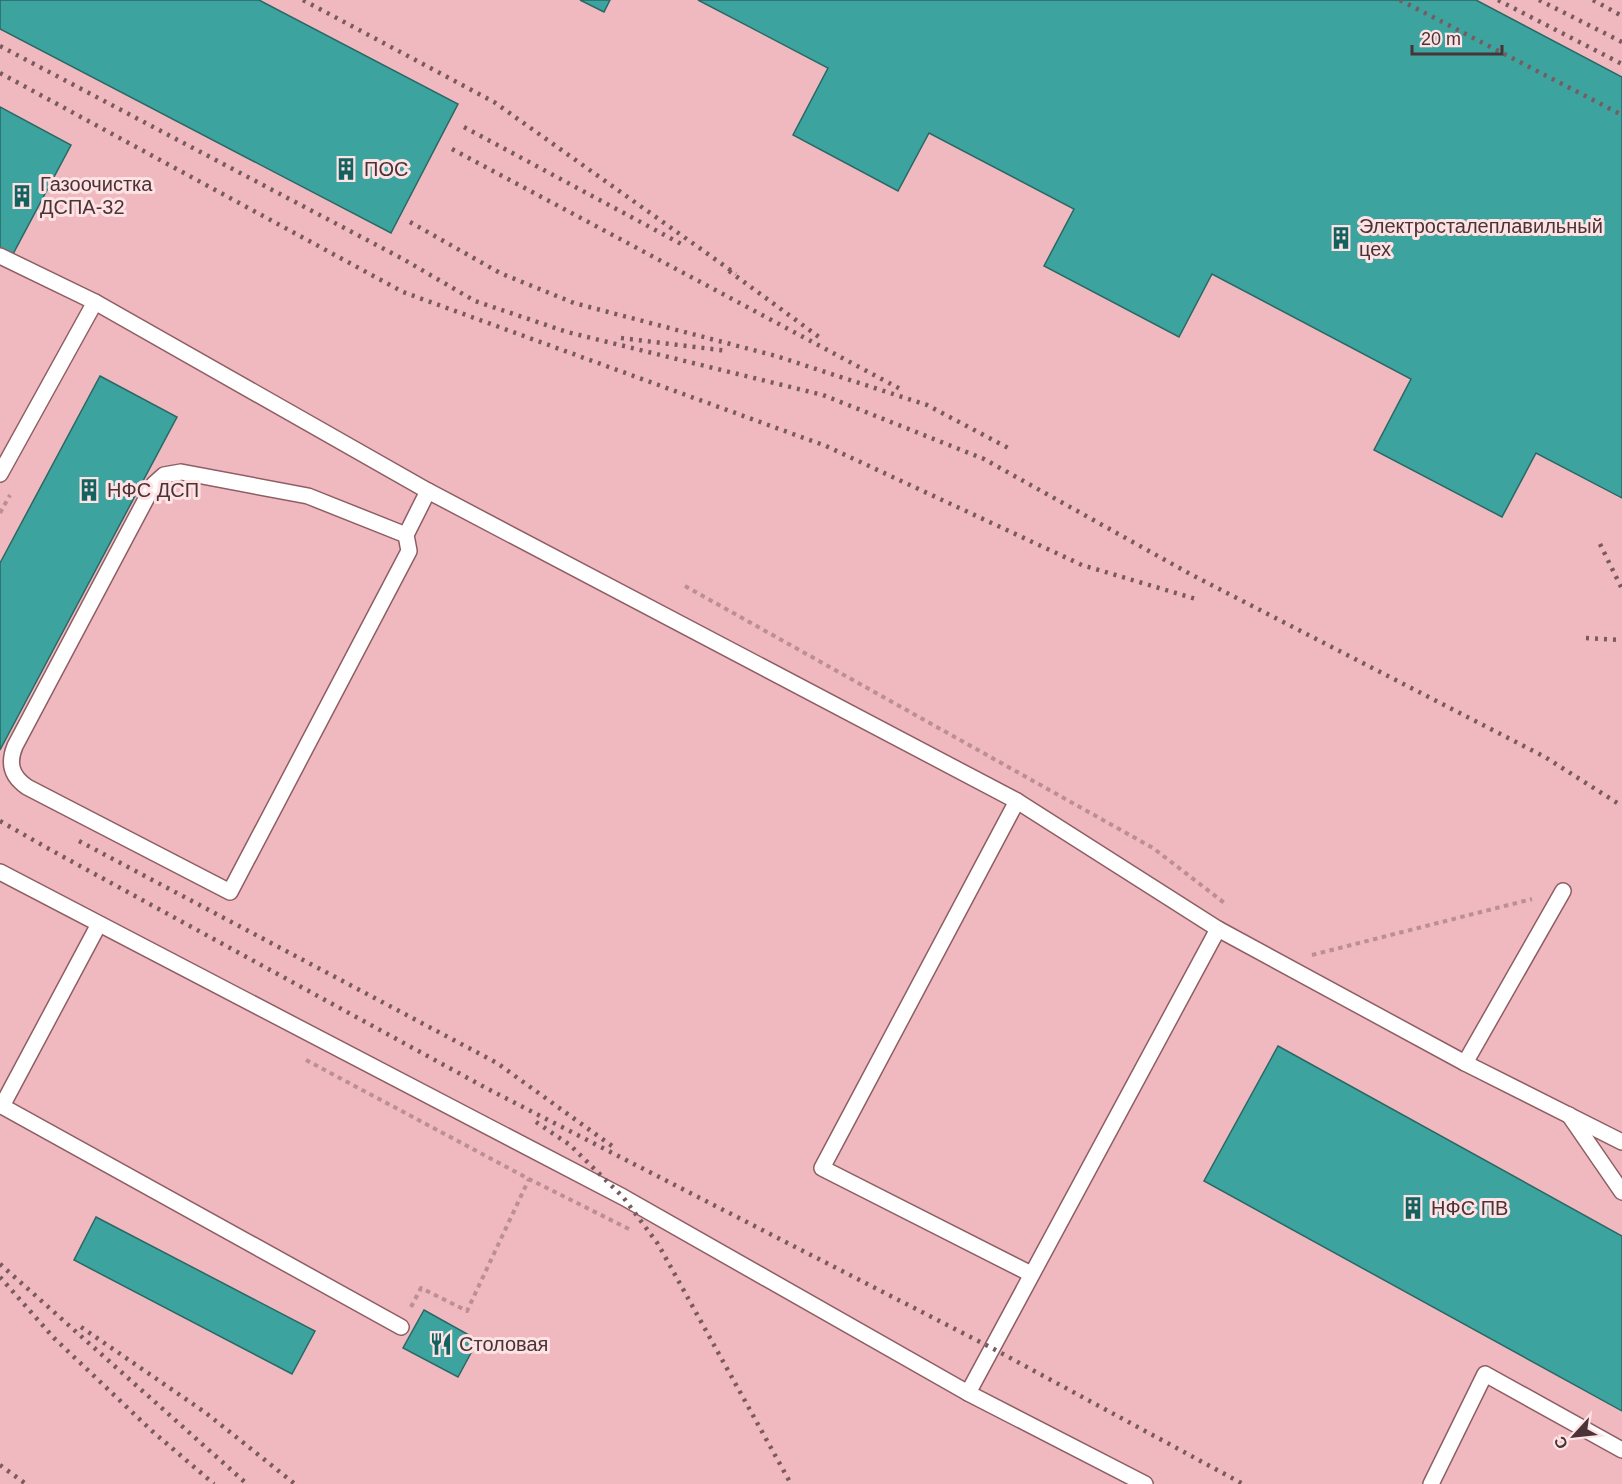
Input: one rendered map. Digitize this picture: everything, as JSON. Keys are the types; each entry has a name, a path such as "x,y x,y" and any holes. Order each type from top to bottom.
{"lane":[{"path":"0,256 95,302 428,491 1017,801 1218,929 1465,1063 1622,1142"},
{"path":"0,474 95,302"},
{"path":"406,535 308,496 181,472 165,475 154,484 15,746 10,758 12,771 17,780 230,892 409,551 406,535 428,491"},
{"path":"1017,801 822,1168 1031,1274"},
{"path":"0,872 623,1197 968,1393 1145,1484"},
{"path":"1465,1063 1563,891"},
{"path":"99,924 1,1105 401,1327"},
{"path":"968,1393 1218,929"},
{"path":"1567,1113 1622,1192"},
{"path":"1431,1484 1485,1374 1622,1450"}],"path":[{"path":"685,586 1153,848 1234,910"},
{"path":"1309,956 1563,891"},
{"path":"298,1056 529,1179 638,1234"},
{"path":"401,1327 421,1288 468,1311 529,1179"}],"building":[{"name":"ПОС","path":"0,0 259,0 458,104 391,233 0,29"},
{"path":"580,0 610,0 604,12"},
{"name":"Электросталеплавильный цех","path":"698,0 1476,0 1622,77 1622,498 1536,453 1502,517 1374,450 1411,379 1212,274 1179,337 1044,266 1074,209 929,133 898,191 793,135 828,68"},
{"name":"Газоочистка ДСПА-32","path":"0,107 71,145 13,254 0,248"},
{"name":"НФС ДСП","path":"100,376 177,417 0,750 0,563"},
{"name":"НФС ПВ","path":"1278,1046 1622,1236 1622,1411 1204,1181"},
{"path":"96,1217 315,1331 292,1374 74,1260"},
{"name":"Столовая","path":"424,1310 478,1340 458,1377 403,1348"}],"railway":[{"path":"303,0 494,102 736,274"},
{"path":"1400,0 1622,115"},
{"path":"1498,0 1622,64"},
{"path":"1539,0 1622,42"},
{"path":"1593,0 1622,16"},
{"path":"0,46 403,259 475,301 567,332 823,395 984,459 1192,575 1545,757 1622,806"},
{"path":"0,73 403,292 826,446 1082,565 1196,599"},
{"path":"464,127 685,246"},
{"path":"452,149 904,391"},
{"path":"410,222 500,273 574,303 776,356 927,405 1012,450"},
{"path":"729,271 819,337"},
{"path":"621,338 728,351"},
{"path":"1600,544 1622,589"},
{"path":"1586,638 1622,640"},
{"path":"0,821 486,1088 990,1347 1243,1484"},
{"path":"79,841 497,1063 612,1146"},
{"path":"536,1122 570,1145 623,1197 658,1244 791,1484"},
{"path":"0,1264 247,1484"},
{"path":"0,1277 54,1338 152,1431 214,1484"},
{"path":"81,1327 206,1413 295,1484"},
{"path":"0,1465 26,1484"}],"place":[{"name":"ПОС","path":"346,169"},
{"name":"Газоочистка ДСПА-32","path":"22,196"},
{"name":"Электросталеплавильный цех","path":"1341,238"},
{"name":"НФС ДСП","path":"89,490"},
{"name":"НФС ПВ","path":"1413,1208"},
{"name":"Столовая","path":"441,1344"}]}
